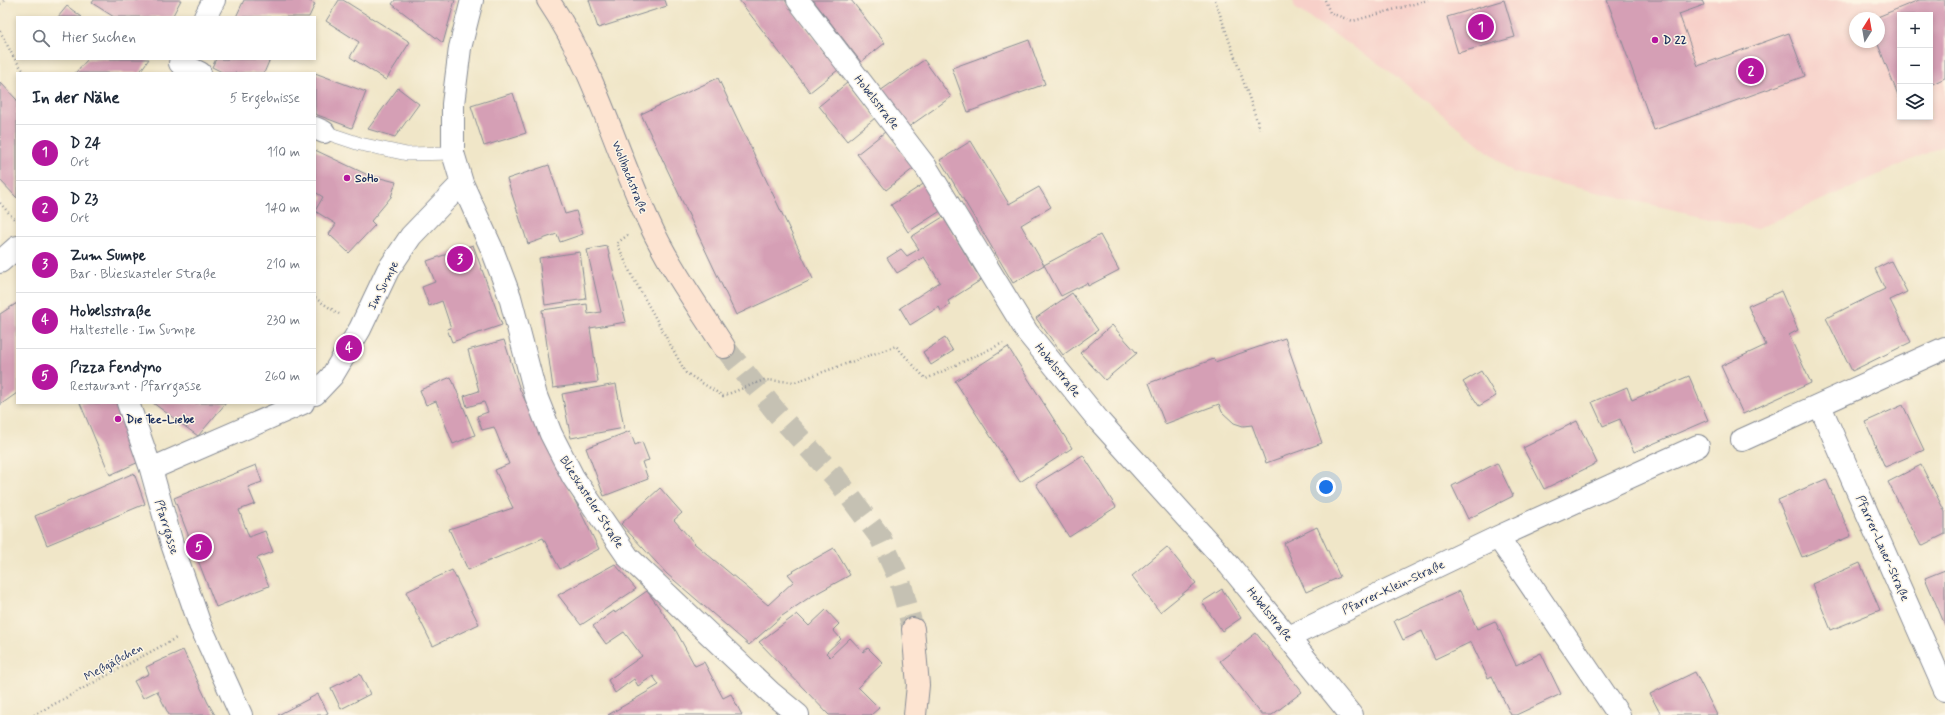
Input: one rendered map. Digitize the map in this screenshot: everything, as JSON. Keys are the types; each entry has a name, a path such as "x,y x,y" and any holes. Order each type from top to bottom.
{"main road":[{"name":"Wollbachstraße","path":"548,0 562,21 584,62 648,221 674,269 724,347"},
{"path":"913,629 918,685 915,715"}],"street":[{"path":"206,16 214,0"},
{"name":"Blieskasteler Straße","path":"472,0 460,48 453,104 453,153 462,183 492,249 510,297 536,396 551,434 573,477 628,558 770,692 798,715"},
{"name":"Hobelsstraße","path":"798,0 926,167 1027,332 1100,422 1230,566 1351,715"},
{"path":"178,65 197,72"},
{"name":"Im Sumpe","path":"316,393 332,376 360,329 388,270 399,253 411,236 462,183"},
{"path":"0,262 16,247"},
{"path":"1742,440 1820,406 1945,348"},
{"name":"Pfarrgasse","path":"128,404 151,469 172,544 200,625 241,715"},
{"path":"151,469 301,404"},
{"name":"Pfarrer-Lauer-Straße","path":"1820,406 1945,690"},
{"name":"Pfarrer-Klein-Straße","path":"1289,637 1498,537 1698,446"},
{"path":"1498,537 1619,715"}],"lane":[{"path":"319,130 360,144 407,154 453,153"}],"path":[{"path":"0,4 5,0"},
{"path":"1215,0 1260,129"},
{"path":"1325,0 1330,14 1353,22 1428,0"},
{"path":"0,31 14,58 24,72"},
{"path":"0,203 16,221"},
{"path":"896,346 926,379 1027,332"},
{"name":"Meßgäßchen","path":"34,715 200,625"}],"shaded area":[{"path":"1293,0 1945,0 1945,145 1757,229 1514,173 1388,70 1295,8"}],"building":[{"path":"94,0 181,0 173,16 112,16 92,3"},
{"path":"244,0 308,0 315,4 309,16 236,16"},
{"path":"339,0 343,0 410,42 386,80 350,57 359,42 326,21"},
{"path":"395,0 455,0 443,43 392,4"},
{"path":"589,0 665,0 667,6 598,28"},
{"path":"739,0 785,0 838,70 810,92"},
{"path":"813,0 851,0 885,43 861,62"},
{"path":"1504,0 1515,37 1458,53 1447,17"},
{"name":"D 22","path":"1607,0 1702,0 1704,5 1679,14 1698,66 1789,33 1805,76 1654,130"},
{"path":"1919,0 1945,0 1945,78 1933,84 1933,12 1897,12 1897,92 1879,48 1885,48 1885,14"},
{"path":"67,6 81,16 59,16"},
{"path":"1029,40 1045,84 968,112 952,68"},
{"path":"87,60 148,60 140,72 76,72"},
{"path":"216,60 270,60 264,72 222,72 212,67"},
{"path":"924,60 951,97 907,128 880,91"},
{"path":"316,73 366,92 352,128 316,114"},
{"path":"718,78 813,279 736,315 641,114"},
{"path":"0,82 16,99 16,197 0,180"},
{"path":"847,83 875,118 847,141 819,106"},
{"path":"398,88 419,104 395,137 368,129"},
{"path":"513,93 526,133 484,146 471,106"},
{"path":"885,132 914,168 886,190 857,154"},
{"path":"971,141 1009,204 1039,187 1051,207 1021,225 1044,265 1013,283 940,160"},
{"path":"316,150 368,175 396,182 391,197 371,221 375,225 349,253 329,234 336,224 316,212 323,197 316,193"},
{"path":"549,165 565,214 576,211 583,234 560,242 557,234 528,244 507,179"},
{"path":"925,183 942,210 908,232 891,205"},
{"path":"943,217 981,280 948,301 950,305 941,311 939,307 910,325 900,308 940,282 924,257 897,273 887,258 901,249 907,256 919,249 911,237"},
{"path":"1100,235 1119,270 1088,286 1087,283 1061,296 1044,265"},
{"path":"473,245 502,325 452,342 447,329 451,328 442,301 429,306 422,287 435,282 427,261"},
{"path":"607,246 626,322 590,328 598,382 553,388 542,310 587,304 588,314 601,312 587,250"},
{"path":"580,252 586,299 545,305 539,258"},
{"path":"1891,261 1907,292 1890,300 1911,342 1852,371 1826,318 1885,289 1875,269"},
{"path":"1781,291 1798,330 1789,335 1811,383 1743,414 1721,366 1766,345 1748,306"},
{"path":"1072,293 1098,330 1063,355 1036,318"},
{"path":"16,304 16,394 0,405 0,314"},
{"path":"1112,325 1137,353 1105,380 1080,353"},
{"path":"945,338 953,351 931,365 923,352"},
{"path":"1285,338 1322,443 1266,463 1252,425 1243,426 1234,423 1222,412 1219,404 1165,424 1149,383 1214,359 1215,362"},
{"path":"504,340 520,390 599,549 560,569 543,538 468,570 449,529 513,508 495,470 509,464 494,427 482,430 477,416 488,412 484,402 467,407 464,396 479,391 468,350"},
{"path":"1008,347 1072,448 1020,482 955,381"},
{"path":"1481,371 1496,396 1479,406 1463,382"},
{"path":"1689,376 1708,420 1634,452 1620,419 1603,426 1592,402 1627,387 1632,400"},
{"path":"451,377 475,435 453,444 436,401 426,405 420,390"},
{"path":"616,384 624,428 571,438 562,394"},
{"path":"80,404 117,404 141,461 110,475"},
{"path":"154,404 225,404 198,436"},
{"path":"1903,405 1924,450 1885,467 1865,422"},
{"path":"1577,421 1597,463 1544,489 1523,448"},
{"path":"630,431 635,445 642,442 649,460 642,462 648,479 604,496 586,448"},
{"path":"1083,455 1116,507 1069,537 1036,484"},
{"path":"1497,463 1513,496 1468,519 1452,486"},
{"path":"256,465 262,482 248,487 255,504 239,510 249,537 265,531 273,552 257,558 269,586 216,607 174,498"},
{"path":"1921,465 1945,512 1945,534 1921,546 1888,482"},
{"path":"134,473 145,504 47,545 35,516"},
{"path":"1826,479 1851,536 1802,557 1778,500"},
{"path":"660,488 682,513 674,520 695,544 768,605 794,581 788,574 834,548 850,575 810,597 782,616 749,645 667,574 621,524"},
{"path":"1317,527 1340,577 1306,592 1284,543"},
{"path":"1167,547 1196,583 1160,612 1132,576"},
{"path":"1860,563 1880,610 1831,630 1812,584"},
{"path":"615,564 636,589 581,625 558,595"},
{"path":"452,570 479,624 433,646 406,592"},
{"path":"1945,570 1945,625 1925,578"},
{"path":"1222,589 1241,618 1222,631 1202,602"},
{"path":"647,591 676,631 695,666 704,662 723,698 731,694 742,715 608,715 659,685 653,676 638,686 634,679 615,693 608,680 642,656 624,632 606,644 593,626"},
{"path":"1460,591 1477,629 1495,621 1516,665 1541,653 1561,694 1516,715 1511,715 1492,676 1488,678 1471,642 1435,659 1422,631 1403,640 1394,621"},
{"path":"826,610 839,624 833,630 841,639 826,653 830,657 850,638 863,652 868,648 883,663 858,687 879,708 871,715 829,715 759,642 797,614 809,626"},
{"path":"1256,633 1302,692 1272,715 1262,715 1220,661"},
{"path":"183,650 215,715 169,715 157,691 143,698 134,681 149,674 146,667"},
{"path":"1695,672 1717,715 1661,715 1650,694"},
{"path":"360,674 370,694 341,709 331,688"},
{"path":"318,694 328,713 324,715 278,715"}],"tunnel":[{"path":"724,347 777,413 836,478 880,537 900,581 913,629"}],"place":[{"name":"D 24","path":"1481,27"},
{"name":"D 22","path":"1655,40"},
{"name":"D 23","path":"1751,71"},
{"name":"SoHo","path":"347,178"},
{"name":"Zum Sumpe","path":"460,259"},
{"name":"Hobelsstraße","path":"349,348"},
{"name":"Die Tee-Liebe","path":"118,419"},
{"name":"Pizza Fendyno","path":"199,547"}]}
